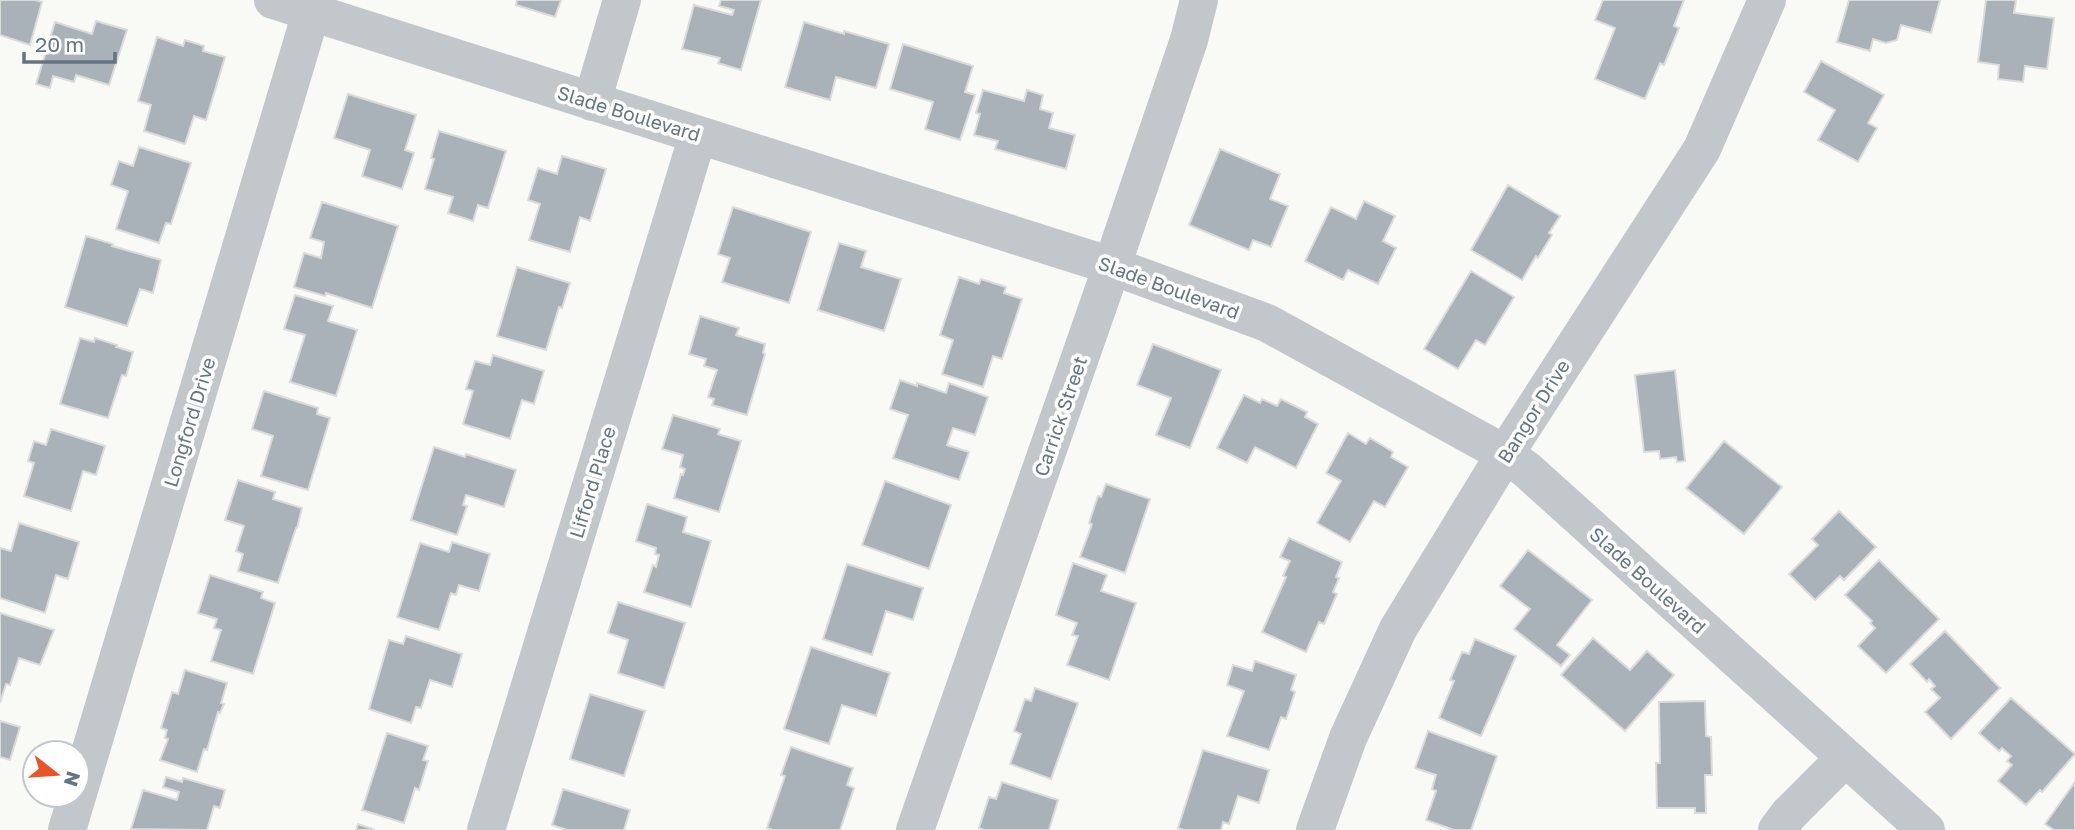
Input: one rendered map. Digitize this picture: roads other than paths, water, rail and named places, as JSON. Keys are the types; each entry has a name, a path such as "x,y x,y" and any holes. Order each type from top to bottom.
{"street":[{"name":"Slade Boulevard","path":"274,0 1112,266 1267,323 1505,454 1527,470 1926,830"},
{"path":"592,102 622,0"},
{"name":"Carrick Street","path":"915,830 1112,266 1189,40 1199,0"},
{"name":"Bangor Drive","path":"1315,830 1348,738 1398,629 1505,454 1702,149 1767,0"},
{"name":"Longford Drive","path":"67,830 311,13"},
{"name":"Lifford Place","path":"486,830 698,135"},
{"path":"1777,830 1789,814 1845,758"}]}
